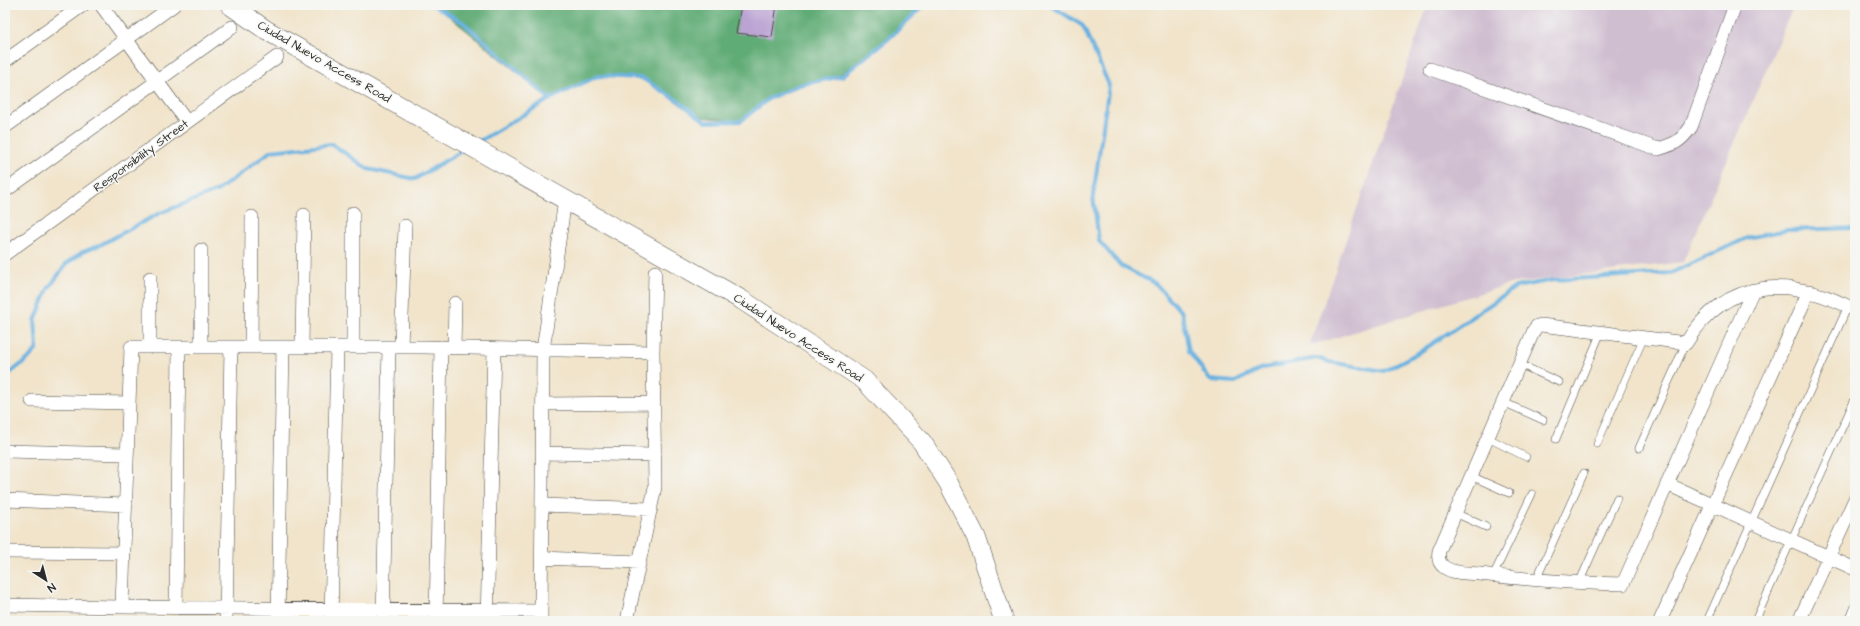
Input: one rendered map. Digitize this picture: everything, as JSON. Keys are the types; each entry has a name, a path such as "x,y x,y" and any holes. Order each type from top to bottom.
{"street":[{"path":"5,61 82,5"},
{"path":"101,5 187,122"},
{"path":"5,127 174,5"},
{"name":"Ciudad Nuevo Access Road","path":"230,5 266,30 742,300 864,380 922,442 948,482 976,537 1004,621"},
{"path":"1430,69 1658,149 1673,145 1682,139 1691,127 1735,5"},
{"path":"5,191 232,27"},
{"name":"Responsibility Street","path":"5,254 277,57"},
{"path":"5,605 176,608 226,615 541,616 543,350 557,195"},
{"path":"353,347 354,213"},
{"path":"302,347 304,215"},
{"path":"251,347 252,217"},
{"path":"384,615 395,347 405,226"},
{"path":"201,250 201,347"},
{"path":"627,621 655,487 653,352 655,272"},
{"path":"150,278 150,347"},
{"path":"1753,290 1623,584 1536,580 1493,576 1445,568 1439,560 1439,551 1537,326 1541,325 1686,342 1696,327 1718,306 1753,290 1779,287 1809,291 1852,308"},
{"path":"1660,621 1809,291"},
{"path":"436,615 447,348 455,302"},
{"path":"122,607 131,347 395,347 653,352"},
{"path":"176,608 179,347"},
{"path":"226,615 231,347"},
{"path":"279,615 283,347"},
{"path":"332,615 337,347"},
{"path":"487,616 494,349"},
{"path":"32,401 129,403"},
{"path":"543,404 654,403"},
{"path":"5,451 127,454"},
{"path":"542,453 655,455"},
{"path":"1667,484 1855,570"},
{"path":"1799,621 1828,558 1851,518 1855,499"},
{"path":"5,500 126,505"},
{"path":"542,505 651,509"},
{"path":"5,552 124,553"},
{"path":"542,558 640,562"}],"lane":[{"path":"1706,621 1852,308"},
{"path":"1556,438 1601,332"},
{"path":"1597,444 1644,337"},
{"path":"1639,448 1686,342"},
{"path":"1520,364 1559,382"},
{"path":"1755,621 1855,399"},
{"path":"1503,402 1543,420"},
{"path":"1488,438 1526,457"},
{"path":"1536,580 1584,473"},
{"path":"1472,476 1509,492"},
{"path":"1493,576 1532,494"},
{"path":"1579,583 1617,498"},
{"path":"1455,513 1486,527"},
{"path":"1849,621 1855,606"}],"shaded area":[{"path":"1428,5 1794,5 1683,262 1513,283 1309,346"}],"green space":[{"path":"431,5 924,5 888,39 838,76 797,86 768,99 741,121 699,117 642,78 598,76 550,99 439,8"}],"building":[{"path":"741,5 777,5 772,37 736,33"}],"waterway":[{"path":"433,5 464,23 550,99"},
{"path":"476,143 550,99 598,76 642,78 677,100 706,122 741,121 768,99 799,85 842,76 887,40 924,5"},
{"path":"1050,5 1083,26 1109,85 1093,196 1099,241 1121,266 1156,284 1182,313 1189,351 1210,380 1235,382 1263,368 1317,358 1329,362 1384,371 1423,350 1516,287 1554,280 1671,273 1747,238 1787,230 1855,228"},
{"path":"5,377 28,359 37,349 35,321 48,289 67,263 83,252 100,245 160,213 217,191 271,151 332,144 368,169 415,179 465,149"}]}
